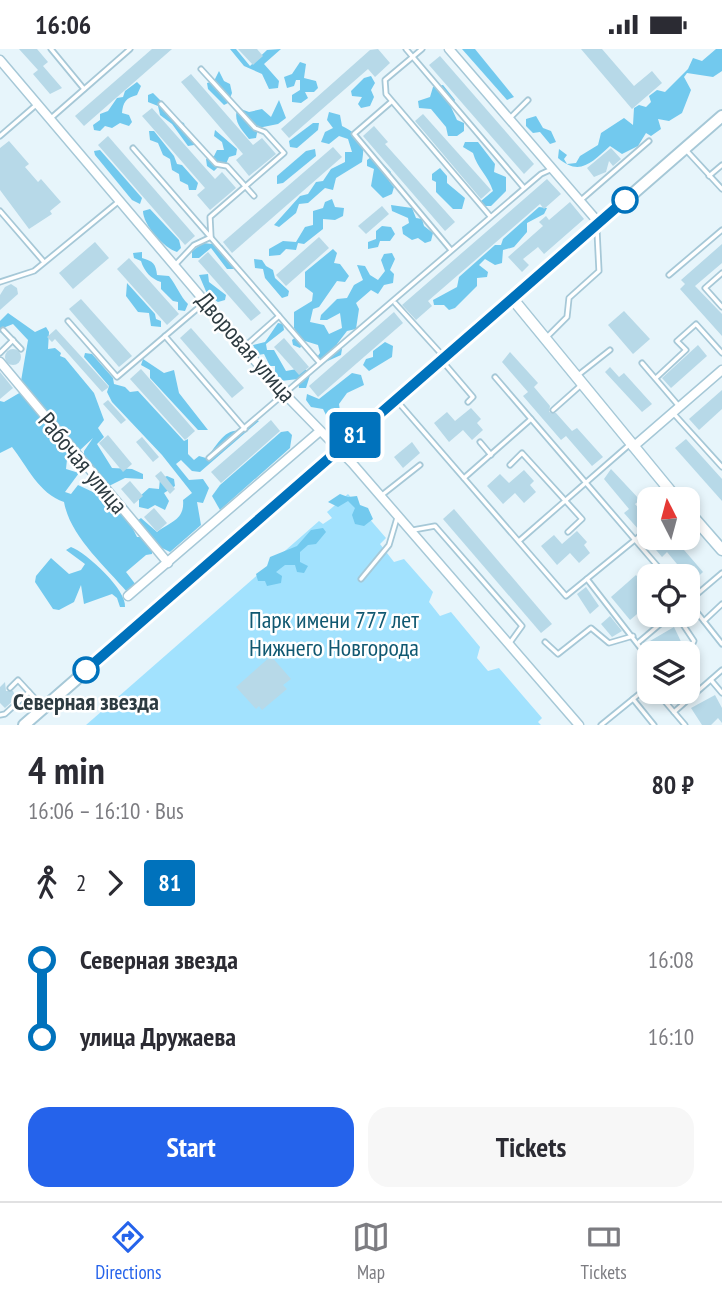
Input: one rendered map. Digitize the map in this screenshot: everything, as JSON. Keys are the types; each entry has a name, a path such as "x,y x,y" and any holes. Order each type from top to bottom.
{"main road":[{"path":"24,725 722,116"}],"street":[{"path":"449,49 580,201 597,225"},
{"name":"Дворовая улица","path":"0,60 284,393 398,516 579,725"},
{"path":"512,298 667,487"},
{"name":"Рабочая улица","path":"0,362 168,563"},
{"path":"632,445 722,370"},
{"path":"128,596 320,431"},
{"path":"700,525 722,550"}],"lane":[{"path":"51,49 84,89"},
{"path":"406,49 523,188"},
{"path":"422,49 385,80 386,94 490,216"},
{"path":"50,119 127,50"},
{"path":"201,69 255,128 265,132 284,153 210,216 211,237"},
{"path":"509,119 528,100"},
{"path":"391,102 354,134 451,250"},
{"path":"0,136 37,103"},
{"path":"161,104 216,164 227,166 254,196"},
{"path":"580,201 649,141"},
{"path":"133,148 320,362"},
{"path":"685,149 722,189"},
{"path":"709,176 722,165"},
{"path":"209,458 394,302 523,188 552,169"},
{"path":"0,282 34,271 120,200"},
{"path":"0,211 44,262"},
{"path":"544,339 567,317 569,299 599,271 597,225"},
{"path":"669,275 722,229"},
{"path":"174,265 194,245 211,237"},
{"path":"722,273 705,288 722,307"},
{"path":"68,321 117,377 205,301"},
{"path":"394,302 474,397 468,402"},
{"path":"244,347 279,316"},
{"path":"656,378 686,350 677,341 696,324 722,353"},
{"path":"3,330 21,349"},
{"path":"165,336 245,429"},
{"path":"0,353 13,340"},
{"path":"553,410 610,350"},
{"path":"642,363 722,467"},
{"path":"495,377 655,564"},
{"path":"396,400 566,596 635,541"},
{"path":"464,478 531,419"},
{"path":"536,425 543,419"},
{"path":"480,442 491,455"},
{"path":"519,541 632,445"},
{"path":"510,465 522,453 566,500 582,519 568,532"},
{"path":"380,496 420,465"},
{"path":"361,579 389,545 398,516"},
{"path":"411,531 435,526 522,627 509,644"},
{"path":"700,591 722,573"},
{"path":"587,579 637,641"},
{"path":"704,621 722,604"},
{"path":"700,616 722,644"},
{"path":"639,641 657,627"},
{"path":"545,642 555,655 591,628 609,643 633,636"},
{"path":"674,712 722,670"},
{"path":"10,688 18,680 44,707"},
{"path":"711,680 722,693"},
{"path":"0,715 5,714 29,692"},
{"path":"601,725 637,696"},
{"path":"633,699 654,725"},
{"path":"667,704 685,725"}],"green space":[{"name":"Парк имени 777 лет Нижнего Новгорода","path":"348,494 386,538 380,544 394,562 404,559 433,592 429,602 440,616 451,612 480,647 477,658 488,671 499,668 542,718 538,722 541,725 86,725 319,521 323,524 332,518 327,512"}],"shaded area":[{"path":"230,49 236,49 250,66 267,50 281,49 264,64 279,81 278,88 269,89 262,74 244,66"},
{"path":"462,49 475,49 514,97 507,100"},
{"path":"716,49 722,49 722,71 713,77 687,73 684,77 691,90 682,113 669,121 658,119 661,129 651,136 646,133 638,146 622,154 610,146 591,162 579,167 566,164 558,158 559,149 567,155 564,159 567,164 576,163 580,156 598,145 601,133 624,118 633,125 634,108 639,105 646,107 651,102 649,96 657,90 665,92 688,69 693,58 702,61"},
{"path":"300,62 306,64 304,78 316,81 318,88 314,92 305,92 308,98 301,103 292,102 292,95 300,90 300,80 287,88 284,77 292,74"},
{"path":"219,71 224,81 230,84 232,93 228,103 224,105 208,89 207,83 214,81"},
{"path":"371,76 375,83 371,90 374,97 370,106 361,108 358,104 362,97 352,96 351,91 364,78"},
{"path":"137,82 141,86 137,95 126,101 122,109 122,113 129,115 132,122 129,126 120,123 112,128 105,126 100,131 94,130 93,125 100,120 100,114 108,111 117,98 123,97 125,91"},
{"path":"443,85 455,100 451,107 457,120 464,123 464,131 457,136 448,136 446,127 431,109 419,108 418,101 430,97 433,87"},
{"path":"153,93 171,111 171,118 184,123 187,135 195,138 194,145 188,146 172,124 160,115 158,106 148,102 148,95"},
{"path":"279,100 286,118 278,124 258,128 256,138 249,139 237,121 238,108 249,112 262,109 271,117"},
{"path":"329,112 340,115 342,126 361,139 362,162 336,178 333,190 325,188 308,203 299,204 296,213 279,227 274,225 300,196 308,194 316,182 323,181 331,169 345,162 345,152 352,152 348,139 339,136 329,144 321,142 325,132 333,128 327,120"},
{"path":"536,116 543,128 551,131 556,142 550,144 540,132 533,133 526,126 526,119"},
{"path":"313,123 319,123 318,130 297,148 290,147 289,141"},
{"path":"215,130 237,149 236,155 229,157 226,164 221,164 214,171 207,166 206,159 214,156 217,150 224,150 222,142 214,136"},
{"path":"149,131 154,131 174,156 177,164 182,165 198,183 196,190 189,190 188,185 180,181 179,174 172,170 170,159 163,155 158,143 150,140"},
{"path":"465,142 478,142 495,164 494,172 506,177 506,191 491,206 482,206 481,201 493,191 473,153 463,147"},
{"path":"315,149 316,156 283,183 277,184 277,176 306,151"},
{"path":"100,150 142,198 140,204 132,200 95,155 94,151"},
{"path":"374,155 391,172 389,181 394,187 392,194 383,198 371,186 374,169 367,166 367,160"},
{"path":"440,168 447,176 447,183 465,198 462,209 453,209 436,192 436,182 432,180 432,174"},
{"path":"332,199 335,207 344,208 343,216 335,220 323,219 323,229 304,244 298,243 296,250 286,249 280,255 269,256 269,249 283,241 296,242 305,227 313,225 313,211 323,208 325,202"},
{"path":"391,205 412,208 416,218 422,219 424,226 433,233 431,241 425,243 418,238 412,240 403,234 402,227 409,223 408,218 392,211"},
{"path":"539,207 547,208 544,214 527,223 527,232 514,247 503,250 502,263 495,265 485,259 479,265 488,272 487,277 477,278 477,286 455,308 449,310 444,305 434,305 433,300 457,287 459,277 495,245 501,245 503,239"},
{"path":"150,209 179,240 181,248 177,252 166,246 146,223 143,211"},
{"path":"382,226 391,227 395,234 390,241 380,241 378,247 368,249 368,242 376,239 376,231"},
{"path":"203,243 222,245 236,262 234,269 227,269 211,248 199,258 192,258 192,251"},
{"path":"333,249 337,253 334,263 340,264 349,276 345,282 337,281 319,307 313,309 310,322 324,325 329,334 342,328 340,313 327,320 320,320 321,315 337,299 347,298 354,285 363,280 357,265 365,266 370,275 378,280 385,271 381,260 384,254 392,253 395,259 390,270 394,274 393,283 384,285 378,294 371,290 356,303 359,309 356,329 347,331 337,344 342,349 341,355 321,364 315,360 320,353 318,345 305,341 300,348 293,345 292,340 298,335 294,328 294,312 312,301 313,293 305,287 305,272"},
{"path":"142,252 142,258 153,263 157,275 169,276 172,280 188,304 185,311 178,310 178,302 173,301 161,289 161,282 148,274 141,261 134,258 133,253"},
{"path":"254,259 262,260 273,270 275,278 289,291 288,296 282,298 265,278 263,269 255,268"},
{"path":"208,274 209,282 226,295 225,300 218,302 208,296 199,275"},
{"path":"127,283 155,314 156,319 161,321 161,327 151,326 149,313 138,312 126,296"},
{"path":"8,313 35,332 46,327 49,332 48,349 55,348 61,353 60,356 65,358 94,393 104,420 98,428 104,437 97,444 112,468 132,469 143,474 143,479 125,478 107,487 84,459 84,451 93,438 78,452 21,381 28,340 13,324 3,328 0,333 0,321"},
{"path":"278,323 283,324 284,330 266,344 267,350 274,350 286,371 302,368 311,372 306,388 299,388 298,379 281,381 275,373 275,366 270,366 264,354 258,355 253,345 265,342"},
{"path":"385,342 393,346 392,357 369,371 363,365 366,359 373,357 373,351"},
{"path":"85,353 92,354 113,378 114,384 125,387 130,392 138,391 184,441 188,439 188,454 194,460 199,456 206,458 226,434 236,430 243,431 246,423 252,419 259,421 200,472 192,471 181,460 176,464 189,480 203,479 209,488 203,503 197,502 201,525 170,552 158,546 137,521 141,518 157,532 179,516 183,500 192,493 162,455 112,402 107,392 109,386 84,357"},
{"path":"143,359 164,373 174,370 179,393 208,430 198,430 150,378 150,370 141,365"},
{"path":"352,373 361,375 364,385 347,393 339,404 340,411 326,415 323,409 311,407 306,400 307,394 319,399"},
{"path":"21,392 68,450 66,469 79,473 65,492 71,494 78,485 95,493 104,493 129,521 137,537 141,537 152,550 152,554 146,555 126,572 136,585 132,592 127,592 90,550 73,527 64,502 47,493 12,447 0,453 0,401 4,402"},
{"path":"288,431 292,435 290,448 220,510 212,496 220,485 281,432"},
{"path":"167,476 174,479 175,486 164,493 169,501 165,510 155,505 148,509 139,507 139,497 149,488 159,489 160,479"},
{"path":"340,494 357,496 360,505 368,508 373,519 364,526 355,524 352,515 355,508 348,501 338,507 328,502"},
{"path":"323,528 326,532 316,544 308,545 300,552 300,562 308,566 304,573 297,572 295,565 285,565 276,572 282,576 281,583 267,586 265,581 258,581 256,574 267,566 270,557 297,546 311,530"},
{"path":"71,547 105,573 120,591 125,607 120,607 117,598 112,594 84,604 81,585 74,602 59,610 53,609 35,582 36,576 51,558 69,574 81,570 85,564 66,550"}],"building":[{"path":"19,49 37,49 48,62 43,66 62,88 50,94 33,74 38,70"},
{"path":"152,49 172,49 84,126 75,116"},
{"path":"238,49 257,49 263,56 253,65"},
{"path":"378,49 390,63 375,77 368,69 289,138 281,129 370,50"},
{"path":"581,49 602,49 634,86 652,71 662,83 632,109"},
{"path":"440,56 534,164 524,174 429,65"},
{"path":"191,74 253,145 262,138 276,154 249,176 236,160 243,154 181,82"},
{"path":"152,108 215,179 222,172 236,188 210,210 197,195 205,188 142,116"},
{"path":"423,114 491,190 481,199 415,121"},
{"path":"374,126 388,142 385,144 455,222 445,231 363,136"},
{"path":"108,136 195,236 185,245 98,145"},
{"path":"9,141 29,164 25,167 38,182 41,179 61,202 50,211 52,214 29,229 0,190 0,148"},
{"path":"333,147 342,157 232,253 223,242"},
{"path":"611,148 621,159 613,166 609,161 606,172 594,177 587,168"},
{"path":"547,179 561,194 544,209 540,204 428,301 432,306 416,320 402,305"},
{"path":"570,202 584,219 544,254 538,247 523,259 529,265 522,272 508,257 543,226 539,222 546,216 549,220"},
{"path":"382,206 389,214 366,234 358,226"},
{"path":"319,237 329,248 286,286 276,275"},
{"path":"95,242 109,258 73,289 59,273"},
{"path":"722,244 722,263 695,286 722,314 722,336 680,289 685,284 681,280"},
{"path":"208,252 261,313 251,321 198,261"},
{"path":"129,258 179,314 167,325 117,269"},
{"path":"11,284 17,288 18,294 0,310 0,295 5,287"},
{"path":"81,299 132,356 119,367 69,309"},
{"path":"624,311 650,339 633,354 608,325"},
{"path":"394,312 403,323 318,397 309,386"},
{"path":"191,328 244,388 232,398 180,338"},
{"path":"56,329 109,387 102,392 55,339 52,342 47,337"},
{"path":"284,338 309,367 299,375 274,347"},
{"path":"698,345 707,356 671,388 662,378"},
{"path":"13,349 19,351 19,363 13,365 7,363 5,357 7,351"},
{"path":"510,352 538,383 534,387 550,406 549,412 556,413 572,431 577,428 603,457 592,466 566,436 561,440 523,396 528,392 502,362"},
{"path":"610,367 619,377 624,373 652,404 642,412 605,372"},
{"path":"141,369 195,431 185,440 130,379"},
{"path":"0,372 13,388 0,399"},
{"path":"722,390 722,409 699,430 689,419"},
{"path":"108,400 126,420 121,424 103,404"},
{"path":"471,408 481,419 477,423 483,430 472,440 463,430 449,442 434,423 447,412 455,421"},
{"path":"271,420 280,431 221,483 211,472"},
{"path":"108,435 132,464 123,472 99,443"},
{"path":"142,437 159,457 153,462 136,442"},
{"path":"686,439 722,479 722,501 675,448"},
{"path":"412,442 420,453 403,468 394,457"},
{"path":"611,469 637,497 637,528 624,513 629,509 604,479"},
{"path":"524,470 534,481 530,485 536,492 524,503 515,493 503,504 487,486 500,474 509,483"},
{"path":"161,471 175,489 170,494 155,476"},
{"path":"130,481 143,496 134,504 121,489"},
{"path":"154,508 167,523 157,532 144,517"},
{"path":"454,509 552,624 541,633 443,519"},
{"path":"577,531 587,542 584,545 590,553 579,563 570,553 557,565 541,546 554,535 562,544"},
{"path":"656,550 684,550 696,564 677,564 667,552 662,557"},
{"path":"636,575 637,614 630,620 611,597"},
{"path":"586,587 599,606 590,614 577,594"},
{"path":"610,616 622,631 612,637 601,624"},
{"path":"674,627 681,641 650,641"},
{"path":"271,656 291,679 283,685 287,689 262,710 259,706 256,709 236,687"},
{"path":"5,682 6,691 13,691 16,698 5,708 0,703 0,687"},
{"path":"715,695 722,708 722,723 718,718 711,725 702,725 691,708"}],"bus line":[{"name":"81","path":"86,670 625,200"}],"place":[{"name":"Северная звезда","path":"86,670"}]}
